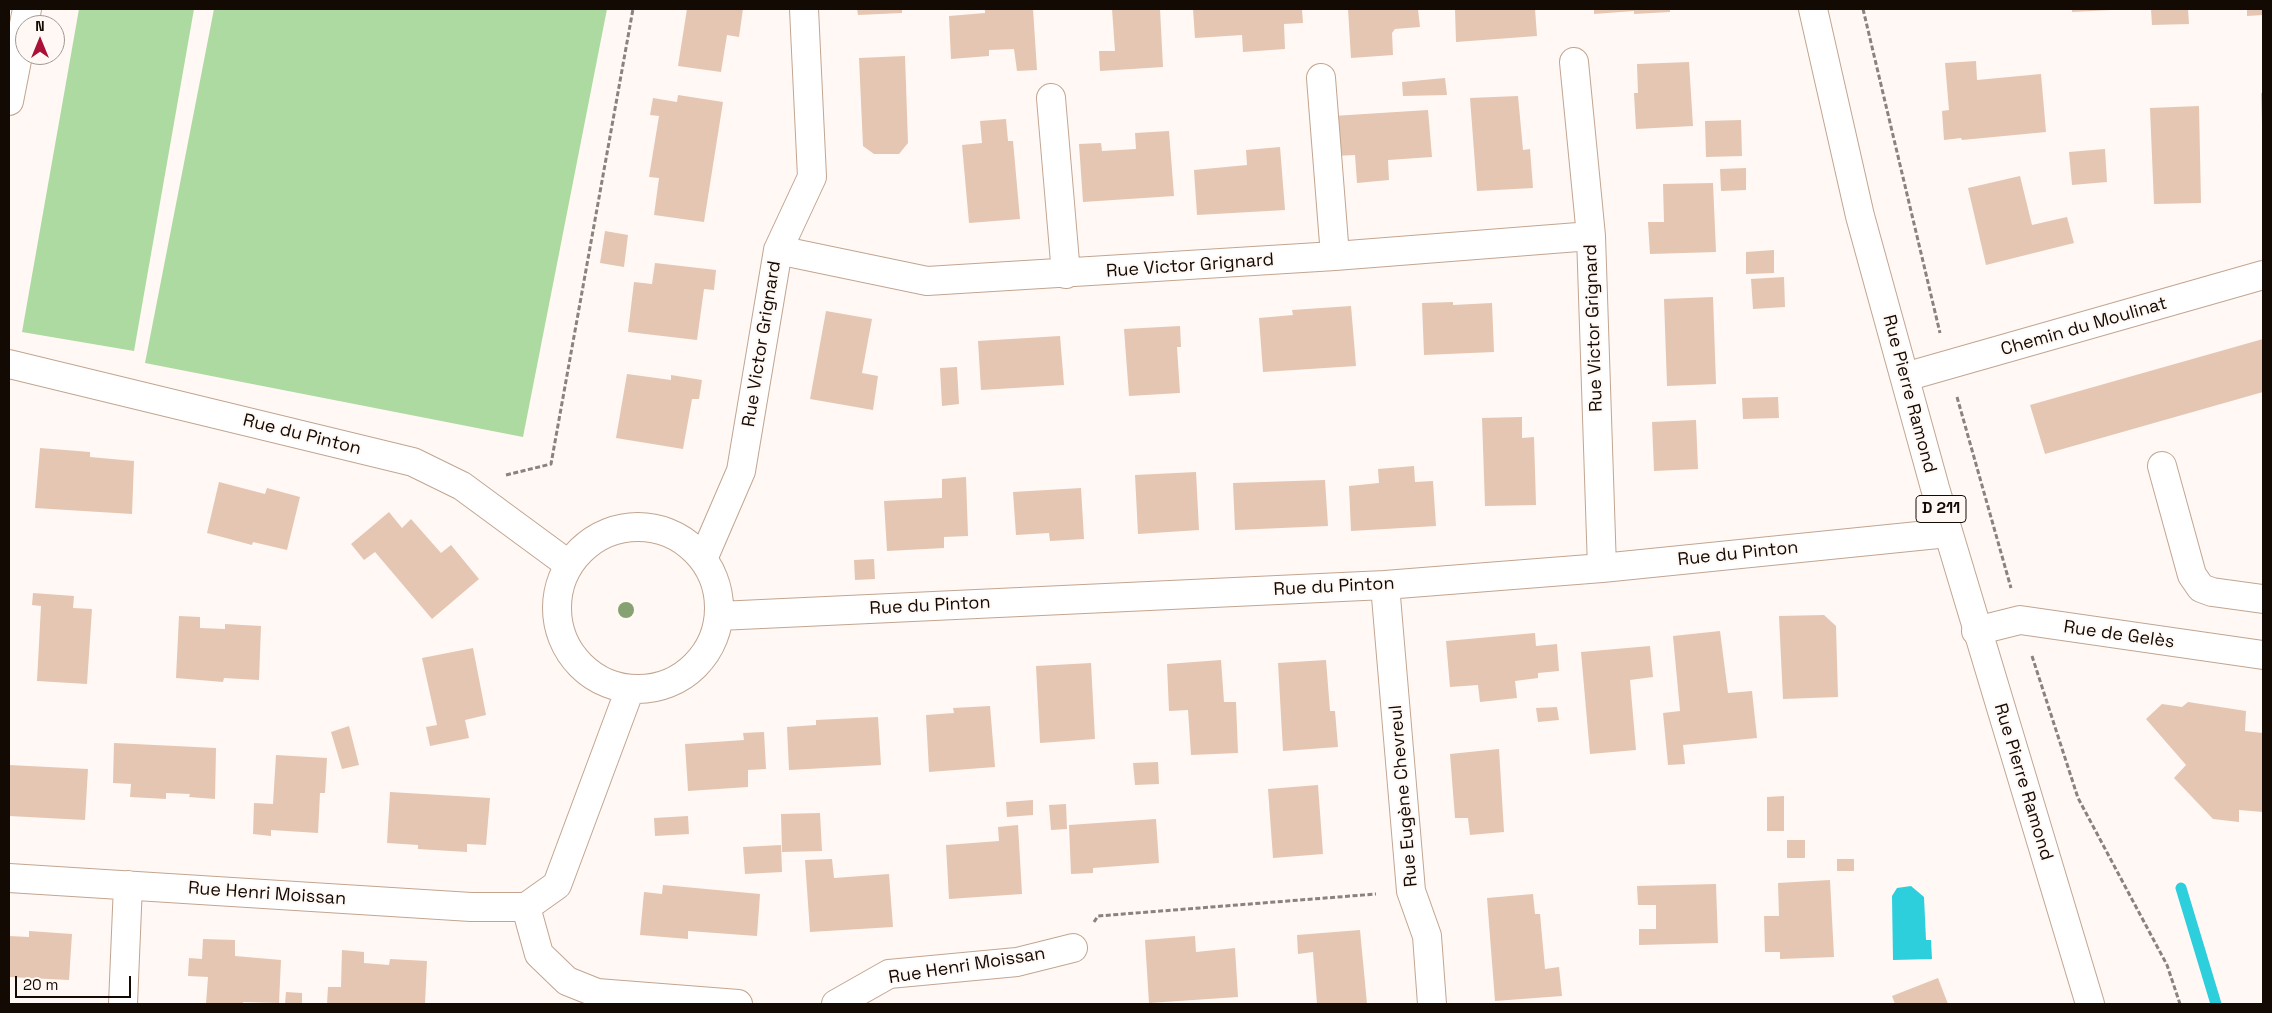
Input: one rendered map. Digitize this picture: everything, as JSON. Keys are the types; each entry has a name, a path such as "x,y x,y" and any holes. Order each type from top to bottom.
{"street":[{"path":"9,101 27,9"},
{"path":"778,250 812,177 804,9"},
{"name":"Rue Pierre Ramond","path":"1813,9 1860,216 1904,377 1976,631 2090,1004"},
{"path":"1574,62 1591,236"},
{"path":"1321,78 1334,256"},
{"path":"1051,98 1066,274"},
{"name":"Rue Victor Grignard","path":"703,559 741,471 778,250 927,281 1066,274 1334,256 1591,236 1602,568"},
{"name":"Chemin du Moulinat","path":"1904,377 2263,275"},
{"name":"Rue du Pinton","path":"9,364 413,462 462,486 568,564"},
{"path":"2162,466 2192,575 2201,588 2212,592 2263,599"},
{"path":"646,526 668,532 681,539 703,559 713,577 718,596 719,616 712,642 697,664 676,680 650,688 630,689 598,679 578,663 563,640 556,615 558,588 568,564 583,547 602,534 623,528 646,526"},
{"name":"Rue du Pinton","path":"719,616 1385,585 1602,568 1948,533"},
{"name":"Rue Eugène Chevreul","path":"1385,585 1412,891 1427,936 1432,1004"},
{"name":"Rue de Gelès","path":"1976,631 2020,620 2263,655"},
{"path":"630,689 557,885 526,907 539,954 567,981 597,993 738,1004"},
{"name":"Rue Henri Moissan","path":"9,878 471,907 526,907"},
{"path":"123,1004 128,885"},
{"name":"Rue Henri Moissan","path":"836,1004 889,974 1017,962 1073,948"}],"path":[{"path":"462,486 551,464 633,9"},
{"path":"1863,9 1948,366 2020,620 2078,798 2167,965 2180,1004"},
{"path":"1073,948 1098,916 1412,891"}],"green space":[{"path":"79,9 194,9 134,351 22,332"},
{"path":"214,9 607,9 523,437 145,363"}],"water":[{"path":"1911,886 1924,897 1926,940 1931,940 1932,959 1893,960 1892,896 1897,888"}],"building":[{"path":"687,9 743,9 739,37 727,35 721,72 678,66"},
{"path":"857,9 902,9 902,13 858,15"},
{"path":"985,9 1033,9 1037,70 1017,71 1014,49 989,50 989,56 951,59 949,16 985,13"},
{"path":"1112,9 1160,9 1163,67 1100,71 1099,51 1115,51"},
{"path":"1193,9 1302,9 1303,23 1284,24 1285,49 1243,52 1242,35 1195,38"},
{"path":"1348,9 1418,9 1420,27 1395,29 1392,33 1393,55 1351,58"},
{"path":"1455,9 1535,9 1537,36 1456,42"},
{"path":"1594,9 1670,9 1670,12 1634,14 1634,11 1594,14"},
{"path":"2072,9 2111,9 2111,10 2072,12"},
{"path":"2151,9 2188,9 2189,24 2152,25"},
{"path":"2247,9 2263,9 2263,15 2247,16"},
{"path":"905,56 908,143 899,154 874,154 863,146 859,58"},
{"path":"1976,61 1977,80 2041,74 2046,132 1944,140 1942,111 1949,110 1945,63"},
{"path":"1689,62 1693,126 1636,129 1634,93 1638,93 1637,64"},
{"path":"1445,78 1447,95 1403,96 1402,82"},
{"path":"2261,93 2263,93 2263,124 2262,124"},
{"path":"678,95 723,102 704,222 654,215 659,178 649,177 659,116 650,115 653,98 677,102"},
{"path":"1518,96 1523,150 1530,149 1533,188 1477,191 1470,98"},
{"path":"2199,106 2201,203 2154,204 2150,108"},
{"path":"1428,110 1432,157 1388,160 1389,180 1357,183 1355,155 1335,156 1333,116"},
{"path":"1006,119 1008,141 1013,141 1020,219 969,223 962,145 982,143 980,121"},
{"path":"1741,120 1742,156 1706,157 1705,121"},
{"path":"1169,131 1174,196 1083,202 1079,144 1101,143 1102,151 1136,149 1135,133"},
{"path":"1280,147 1285,210 1197,215 1194,170 1247,165 1246,150"},
{"path":"2105,149 2107,182 2072,185 2069,152"},
{"path":"1746,168 1746,190 1721,191 1720,169"},
{"path":"2020,176 2032,225 2067,217 2074,243 1986,265 1968,188"},
{"path":"1713,183 1716,252 1650,254 1648,222 1664,222 1663,184"},
{"path":"605,231 628,235 624,267 600,263"},
{"path":"1774,250 1774,273 1746,274 1746,252"},
{"path":"655,263 716,270 714,290 704,289 697,340 628,332 634,282 652,284"},
{"path":"1784,277 1785,307 1753,309 1751,279"},
{"path":"1713,297 1716,384 1667,386 1664,299"},
{"path":"1453,302 1453,305 1492,303 1494,352 1424,355 1422,303"},
{"path":"1351,306 1356,366 1263,372 1259,318 1293,315 1292,310"},
{"path":"826,311 872,319 862,373 878,376 873,410 810,399"},
{"path":"1180,326 1181,347 1177,347 1180,393 1129,396 1124,329"},
{"path":"1060,336 1064,385 981,390 978,341"},
{"path":"2263,339 2263,392 2045,454 2030,405"},
{"path":"957,367 959,404 942,406 940,368"},
{"path":"627,374 671,380 671,375 702,380 699,399 692,399 683,449 616,438"},
{"path":"1778,397 1779,418 1743,419 1742,398"},
{"path":"1522,417 1522,438 1534,437 1536,505 1485,506 1482,418"},
{"path":"1696,420 1698,469 1654,471 1652,422"},
{"path":"40,448 90,452 90,457 134,461 132,514 35,508"},
{"path":"1414,466 1415,482 1433,481 1436,526 1351,531 1349,486 1379,483 1378,469"},
{"path":"1196,472 1199,530 1138,534 1135,475"},
{"path":"966,477 968,536 944,537 944,548 887,551 884,501 942,498 942,479"},
{"path":"1325,480 1328,526 1235,530 1233,483"},
{"path":"219,482 265,494 267,488 300,497 287,550 253,542 252,545 207,533"},
{"path":"1081,488 1084,539 1050,541 1049,533 1016,535 1013,492"},
{"path":"389,512 402,528 411,519 441,553 451,545 479,579 432,619 375,552 364,560 351,544"},
{"path":"874,559 875,579 855,580 854,560"},
{"path":"33,593 74,596 73,608 92,609 87,684 37,681 41,606 32,605"},
{"path":"1824,615 1836,626 1838,697 1783,699 1779,616"},
{"path":"179,616 200,617 200,628 225,629 225,624 261,626 259,680 224,678 223,682 176,678"},
{"path":"1720,631 1728,693 1752,691 1757,738 1683,745 1685,764 1668,765 1663,713 1680,711 1673,636"},
{"path":"1535,633 1536,646 1557,644 1559,671 1538,673 1538,678 1515,681 1517,698 1480,702 1478,685 1450,687 1446,641"},
{"path":"1650,646 1653,677 1630,680 1636,750 1590,754 1581,652"},
{"path":"473,648 486,715 465,720 469,738 430,746 426,727 437,725 422,658"},
{"path":"1221,660 1224,702 1236,702 1238,753 1191,755 1188,710 1169,711 1167,664"},
{"path":"1326,660 1330,711 1335,711 1338,747 1283,751 1278,663"},
{"path":"1091,663 1095,739 1040,743 1036,666"},
{"path":"2188,702 2246,711 2245,731 2263,733 2263,812 2239,810 2239,822 2213,819 2174,778 2186,765 2146,719 2162,704 2182,707"},
{"path":"990,706 995,767 929,772 926,715 954,713 953,708"},
{"path":"1557,707 1559,720 1538,722 1536,708"},
{"path":"878,717 881,765 789,770 787,727 816,725 816,720"},
{"path":"349,726 359,765 342,769 331,732"},
{"path":"764,732 766,769 748,770 748,787 688,791 685,744 744,740 743,733"},
{"path":"114,743 216,748 215,799 189,797 190,794 166,793 166,799 130,797 131,784 113,783"},
{"path":"1499,749 1504,832 1470,835 1468,818 1455,818 1450,754"},
{"path":"276,755 327,758 325,793 320,793 318,833 271,830 271,836 253,834 254,803 273,804"},
{"path":"1158,762 1159,784 1135,785 1133,763"},
{"path":"9,765 88,769 85,820 9,816"},
{"path":"1318,785 1323,854 1273,858 1268,789"},
{"path":"390,792 490,798 486,845 467,844 467,852 418,849 418,845 387,843"},
{"path":"1784,796 1784,831 1767,831 1767,797"},
{"path":"1033,800 1033,815 1007,817 1006,802"},
{"path":"1066,804 1067,829 1051,830 1049,805"},
{"path":"820,813 822,851 782,852 781,814"},
{"path":"688,816 689,834 655,836 654,818"},
{"path":"1156,819 1159,863 1093,868 1093,873 1071,874 1069,825"},
{"path":"1018,825 1022,894 949,899 946,845 999,841 998,827"},
{"path":"1787,840 1805,840 1805,858 1787,858"},
{"path":"781,845 782,872 745,874 743,847"},
{"path":"832,859 834,878 889,874 893,927 810,932 805,860"},
{"path":"1837,859 1854,859 1854,871 1837,871"},
{"path":"1830,880 1834,957 1780,959 1780,952 1765,952 1764,916 1779,916 1778,883"},
{"path":"1716,884 1718,943 1639,945 1639,929 1656,929 1656,905 1638,905 1637,886"},
{"path":"663,885 760,894 757,936 688,931 688,939 640,935 644,892 662,894"},
{"path":"1533,894 1535,914 1540,914 1545,969 1559,967 1562,996 1495,1001 1487,898"},
{"path":"1360,930 1367,1004 1317,1004 1313,952 1298,954 1297,935"},
{"path":"29,931 72,934 69,980 9,977 9,936 29,937"},
{"path":"1195,936 1196,952 1235,948 1238,997 1149,1003 1145,940"},
{"path":"203,939 235,940 235,956 281,960 279,1003 206,1004 208,977 188,976 189,958 202,959"},
{"path":"342,950 364,952 364,963 389,965 390,959 427,961 425,1004 327,1004 328,987 341,987"},
{"path":"1938,978 1948,1004 1895,1004 1892,996"},
{"path":"286,992 302,993 302,1004 285,1004"}],"waterway":[{"path":"2181,888 2216,1004"}]}
